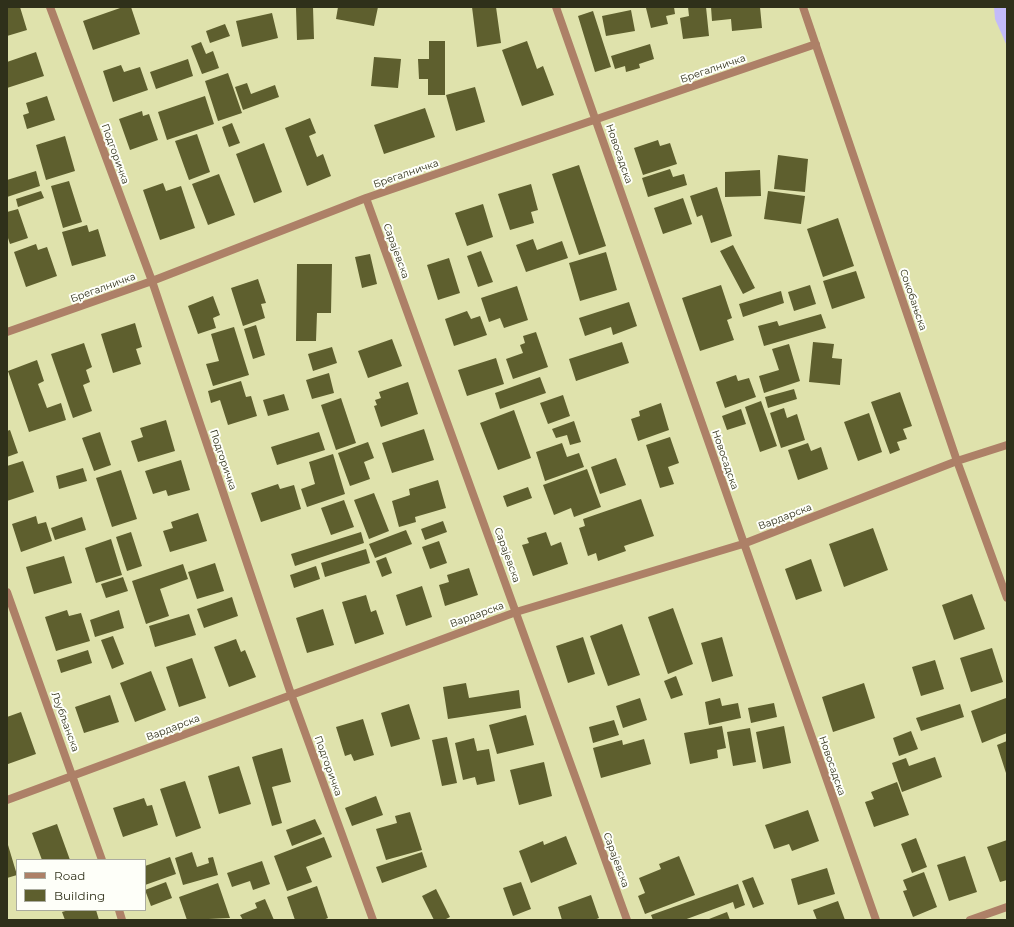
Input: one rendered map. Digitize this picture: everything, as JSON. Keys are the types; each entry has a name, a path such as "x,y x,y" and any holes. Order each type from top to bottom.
{"street":[{"name":"Подгоричка","path":"50,7 152,281 291,694 371,920"},
{"name":"Новосадска","path":"556,7 597,119 743,544 876,920"},
{"name":"Сокобањска","path":"804,7 957,461 1007,598"},
{"name":"Брегалничка","path":"7,332 152,281 366,198 816,44"},
{"name":"Сарајевска","path":"366,198 627,920"},
{"name":"Вардарска","path":"7,800 516,612 743,544 957,461 1007,445"},
{"name":"Љубљанска","path":"7,592 74,776 102,859"},
{"path":"970,920 1007,907"}],"shaded area":[{"path":"994,7 1007,7 1007,46 995,19"}],"building":[{"path":"7,7 20,7 27,30 7,36"},
{"path":"123,7 131,7 140,34 93,50 83,21"},
{"path":"313,7 314,39 297,40 296,8"},
{"path":"338,7 378,7 374,26 336,19"},
{"path":"472,7 496,7 501,43 477,47"},
{"path":"674,7 675,14 666,16 668,24 651,28 646,8"},
{"path":"688,7 706,7 709,36 683,39 680,18 689,16"},
{"path":"711,7 760,7 762,28 732,31 731,19 712,21"},
{"path":"631,10 635,31 606,36 602,16"},
{"path":"593,11 611,67 595,72 578,16"},
{"path":"272,13 278,38 242,47 236,21"},
{"path":"225,24 230,36 210,43 206,31"},
{"path":"429,41 445,41 445,95 428,95 428,79 419,79 418,59 429,59"},
{"path":"527,41 537,69 543,66 554,95 522,106 502,50"},
{"path":"201,42 206,54 213,51 219,68 202,74 191,46"},
{"path":"650,44 654,59 639,64 640,68 626,72 625,66 615,69 611,56"},
{"path":"36,52 44,76 7,88 7,62"},
{"path":"374,57 401,59 398,88 371,86"},
{"path":"188,59 193,76 156,89 150,72"},
{"path":"121,65 124,72 140,67 148,90 113,102 103,71"},
{"path":"228,73 242,113 218,121 205,81"},
{"path":"247,83 251,94 275,85 279,97 243,110 235,87"},
{"path":"475,87 485,122 456,131 446,95"},
{"path":"47,96 55,120 27,129 23,115 29,113 26,103"},
{"path":"205,96 214,124 167,140 158,112"},
{"path":"425,108 435,137 384,154 374,125"},
{"path":"142,111 143,116 149,114 158,140 130,150 119,119"},
{"path":"310,118 316,133 309,136 317,157 323,154 331,176 307,186 285,128"},
{"path":"232,123 240,143 229,147 222,127"},
{"path":"197,134 210,172 189,180 175,141"},
{"path":"65,136 75,171 46,180 36,145"},
{"path":"658,140 660,146 670,143 677,164 643,175 634,148"},
{"path":"264,143 282,192 254,203 236,154"},
{"path":"778,155 808,159 805,192 774,189"},
{"path":"579,165 606,246 579,255 552,174"},
{"path":"670,169 673,177 684,174 687,185 648,197 642,178"},
{"path":"760,170 761,196 725,197 725,172"},
{"path":"36,171 40,186 7,197 7,180"},
{"path":"219,174 235,215 208,225 192,184"},
{"path":"69,181 82,222 63,228 51,186"},
{"path":"163,183 166,191 181,186 195,228 160,240 143,190"},
{"path":"531,184 538,210 531,212 534,223 510,230 498,194"},
{"path":"717,187 732,236 711,243 702,215 697,217 690,196"},
{"path":"41,191 44,198 18,207 16,199"},
{"path":"768,191 805,196 801,224 764,219"},
{"path":"683,198 692,224 663,234 654,208"},
{"path":"483,204 493,237 467,246 455,213"},
{"path":"18,209 28,238 10,244 7,235 7,212"},
{"path":"838,218 854,266 823,277 807,229"},
{"path":"87,225 89,232 98,229 106,256 72,266 62,232"},
{"path":"533,239 537,250 562,241 568,258 526,272 516,245"},
{"path":"36,244 38,250 47,247 57,276 26,287 14,252"},
{"path":"733,245 755,288 743,294 720,251"},
{"path":"481,251 493,282 478,287 467,256"},
{"path":"606,252 617,290 580,301 569,263"},
{"path":"370,254 377,284 362,288 355,257"},
{"path":"449,258 460,293 438,300 427,265"},
{"path":"297,264 332,264 331,313 317,313 316,341 296,341"},
{"path":"856,271 865,298 832,309 823,281"},
{"path":"258,279 266,303 261,304 265,318 243,326 231,288"},
{"path":"721,285 732,318 727,320 734,340 700,351 682,298"},
{"path":"810,285 816,304 794,311 788,292"},
{"path":"517,286 528,320 504,328 500,318 489,322 481,298"},
{"path":"781,291 784,303 743,317 739,304"},
{"path":"213,296 220,315 213,318 216,328 198,334 188,306"},
{"path":"629,302 637,326 613,335 611,327 585,336 579,318"},
{"path":"467,311 471,319 480,316 487,335 454,346 445,319"},
{"path":"821,314 826,328 764,346 758,326 777,321 779,326"},
{"path":"135,323 142,347 136,349 141,364 113,373 101,334"},
{"path":"256,325 265,355 253,359 244,329"},
{"path":"234,327 249,375 213,386 206,364 219,361 211,334"},
{"path":"536,332 548,367 513,379 506,359 523,353 520,345 525,343 523,336"},
{"path":"392,339 402,366 368,378 358,351"},
{"path":"622,342 629,363 576,381 569,359"},
{"path":"813,342 834,344 832,358 842,359 840,385 809,382"},
{"path":"84,343 92,367 86,370 90,382 83,385 92,411 73,418 51,354"},
{"path":"789,344 800,381 764,393 759,376 779,370 772,349"},
{"path":"332,347 337,363 313,371 308,354"},
{"path":"496,358 504,384 467,396 458,370"},
{"path":"37,360 44,381 38,384 47,408 61,403 66,420 29,432 8,371"},
{"path":"329,373 334,393 312,399 306,380"},
{"path":"736,375 738,381 749,378 756,397 725,408 716,382"},
{"path":"540,377 546,393 500,409 495,393"},
{"path":"241,381 246,397 251,396 257,416 228,425 220,400 211,403 208,391"},
{"path":"408,382 418,414 381,427 374,406 377,405 375,400 381,398 379,392"},
{"path":"794,389 797,399 768,408 765,397"},
{"path":"900,392 912,426 903,429 907,439 897,442 900,450 890,454 871,402"},
{"path":"284,394 289,410 268,416 263,400"},
{"path":"563,395 570,416 548,424 540,403"},
{"path":"341,398 356,443 336,450 321,405"},
{"path":"761,401 777,446 760,452 745,407"},
{"path":"661,403 669,430 638,441 631,419 640,416 639,411"},
{"path":"784,408 787,418 797,414 805,440 781,448 770,413"},
{"path":"741,409 746,424 727,430 722,416"},
{"path":"514,410 531,458 498,470 480,423"},
{"path":"869,413 882,452 858,461 844,422"},
{"path":"166,420 175,451 138,462 131,441 143,437 140,428"},
{"path":"574,421 581,442 570,445 567,435 556,438 552,429"},
{"path":"424,429 434,460 392,473 382,443"},
{"path":"10,430 18,453 7,457 7,431"},
{"path":"100,432 111,465 94,471 82,438"},
{"path":"319,432 325,450 277,465 271,447"},
{"path":"670,437 679,463 668,467 674,484 660,488 646,445"},
{"path":"368,442 374,458 364,462 370,479 350,486 338,453"},
{"path":"562,443 567,457 579,453 584,467 545,481 536,452"},
{"path":"808,443 811,451 821,447 828,469 798,480 788,450"},
{"path":"333,454 345,494 307,507 301,489 315,484 309,462"},
{"path":"616,458 626,485 600,494 591,467"},
{"path":"181,460 190,490 168,496 166,490 153,494 145,471"},
{"path":"23,461 34,492 7,501 7,466"},
{"path":"83,468 87,481 59,489 56,476"},
{"path":"587,469 601,507 574,517 571,508 554,515 543,485"},
{"path":"121,470 137,519 112,527 96,478"},
{"path":"438,480 446,508 415,517 416,522 399,527 392,501 410,495 409,489"},
{"path":"278,484 280,489 294,485 301,509 261,522 251,493"},
{"path":"528,487 532,498 507,507 503,496"},
{"path":"374,493 389,531 369,539 354,500"},
{"path":"641,499 654,536 624,546 626,551 598,561 596,553 588,556 579,528 585,526 583,519"},
{"path":"344,500 354,527 331,535 321,508"},
{"path":"198,513 207,541 170,552 163,531 173,528 171,522"},
{"path":"36,516 38,524 46,522 52,541 21,552 12,524"},
{"path":"82,517 86,530 55,540 51,528"},
{"path":"443,521 447,532 425,540 421,529"},
{"path":"873,528 888,570 844,587 829,544"},
{"path":"406,530 412,544 375,558 369,544"},
{"path":"131,532 142,566 127,571 116,537"},
{"path":"361,532 364,543 295,566 291,554"},
{"path":"546,532 551,546 561,542 568,564 533,576 522,545 529,543 527,538"},
{"path":"111,539 122,575 96,583 85,548"},
{"path":"439,541 447,563 430,569 422,547"},
{"path":"366,549 370,563 325,577 321,563"},
{"path":"64,556 72,583 34,594 26,567"},
{"path":"386,557 392,573 382,577 376,561"},
{"path":"811,559 822,591 796,600 785,569"},
{"path":"215,563 224,591 197,599 188,572"},
{"path":"183,564 188,579 160,589 169,616 146,624 132,581"},
{"path":"316,566 320,579 294,588 290,575"},
{"path":"469,568 478,595 445,606 439,585 449,582 447,575"},
{"path":"123,577 128,591 106,598 101,584"},
{"path":"422,586 432,617 406,626 396,595"},
{"path":"972,594 985,629 954,640 942,605"},
{"path":"366,595 371,612 376,610 384,634 355,644 342,602"},
{"path":"232,597 238,616 204,628 197,609"},
{"path":"673,608 693,664 668,674 648,617"},
{"path":"323,609 334,645 307,653 296,618"},
{"path":"67,610 69,616 81,613 90,641 56,651 45,617"},
{"path":"119,610 124,628 95,637 90,620"},
{"path":"189,614 196,635 155,647 149,626"},
{"path":"622,624 640,675 608,686 590,636"},
{"path":"113,636 124,664 112,669 101,640"},
{"path":"583,637 595,674 568,683 556,646"},
{"path":"722,637 733,676 712,682 701,643"},
{"path":"236,639 241,652 245,650 256,677 229,687 214,647"},
{"path":"992,648 1003,682 971,692 960,658"},
{"path":"88,650 92,663 61,673 57,660"},
{"path":"192,658 206,698 179,707 166,667"},
{"path":"935,660 944,689 921,696 912,667"},
{"path":"151,671 166,710 135,722 120,683"},
{"path":"676,676 683,695 671,699 664,681"},
{"path":"466,683 469,698 519,690 521,708 448,719 443,687"},
{"path":"864,683 875,718 833,732 822,697"},
{"path":"110,695 119,722 84,733 75,707"},
{"path":"640,698 647,720 623,728 616,706"},
{"path":"720,698 722,706 738,703 741,718 709,725 705,702"},
{"path":"1006,698 1007,733 982,743 971,711"},
{"path":"774,703 777,717 751,723 748,708"},
{"path":"409,704 420,739 391,747 381,713"},
{"path":"960,704 964,717 921,731 916,718"},
{"path":"21,712 36,754 8,764 7,717"},
{"path":"526,715 534,745 497,754 489,725"},
{"path":"363,719 374,755 354,761 351,754 345,756 336,727"},
{"path":"614,720 619,735 593,743 589,727"},
{"path":"722,726 726,748 717,750 718,758 690,764 684,733"},
{"path":"784,726 791,763 763,769 756,732"},
{"path":"750,728 756,762 733,766 727,732"},
{"path":"911,731 918,749 899,756 893,738"},
{"path":"447,737 457,783 442,786 432,740"},
{"path":"474,738 477,751 489,749 495,781 477,785 475,777 463,780 455,743"},
{"path":"644,739 651,764 601,778 593,748 622,740 623,745"},
{"path":"1007,741 1007,773 1006,773 997,745"},
{"path":"282,748 291,782 272,787 282,823 272,826 252,757"},
{"path":"935,757 942,777 902,792 892,763 906,758 909,766"},
{"path":"544,762 552,796 519,805 510,770"},
{"path":"239,766 251,804 219,814 208,776"},
{"path":"185,781 201,828 176,837 160,789"},
{"path":"897,782 909,815 874,827 865,802 874,799 871,792"},
{"path":"376,796 383,815 352,826 345,808"},
{"path":"144,798 147,806 152,805 158,825 123,837 113,808"},
{"path":"808,810 819,841 792,851 789,844 774,849 765,825"},
{"path":"410,812 422,850 386,860 376,829 397,823 395,816"},
{"path":"315,819 322,834 292,846 286,830"},
{"path":"57,824 70,859 42,859 32,833"},
{"path":"566,836 577,864 531,883 519,851 543,841 544,845"},
{"path":"324,837 332,857 306,867 312,882 287,891 274,856"},
{"path":"916,838 927,867 912,873 901,844"},
{"path":"1007,840 1007,880 1000,882 987,847"},
{"path":"8,845 16,875 7,878"},
{"path":"192,852 197,867 209,863 208,858 213,857 218,875 183,885 175,858"},
{"path":"422,852 427,867 382,883 376,867"},
{"path":"679,856 695,895 645,914 638,896 645,893 639,878 661,869 659,864"},
{"path":"965,856 977,892 949,901 937,865"},
{"path":"170,857 176,874 146,885 146,866"},
{"path":"262,861 270,884 253,890 250,881 232,887 227,873"},
{"path":"827,868 835,894 798,905 791,879"},
{"path":"924,872 937,907 913,917 903,891 907,890 903,880"},
{"path":"753,877 764,904 753,908 742,881"},
{"path":"166,882 172,898 151,906 146,890"},
{"path":"521,882 531,909 513,916 503,888"},
{"path":"218,883 230,918 187,920 179,897"},
{"path":"738,884 745,905 735,909 733,902 684,920 653,920 651,915"},
{"path":"317,886 328,918 323,920 295,920 287,897"},
{"path":"436,889 450,917 444,920 434,920 422,896"},
{"path":"591,895 599,918 594,920 562,920 558,907"},
{"path":"265,899 274,920 243,920 240,915 257,908 255,903"},
{"path":"838,901 845,920 817,920 813,910"},
{"path":"96,911 99,920 65,920 62,912"},
{"path":"727,912 730,920 709,920 709,919"}]}
